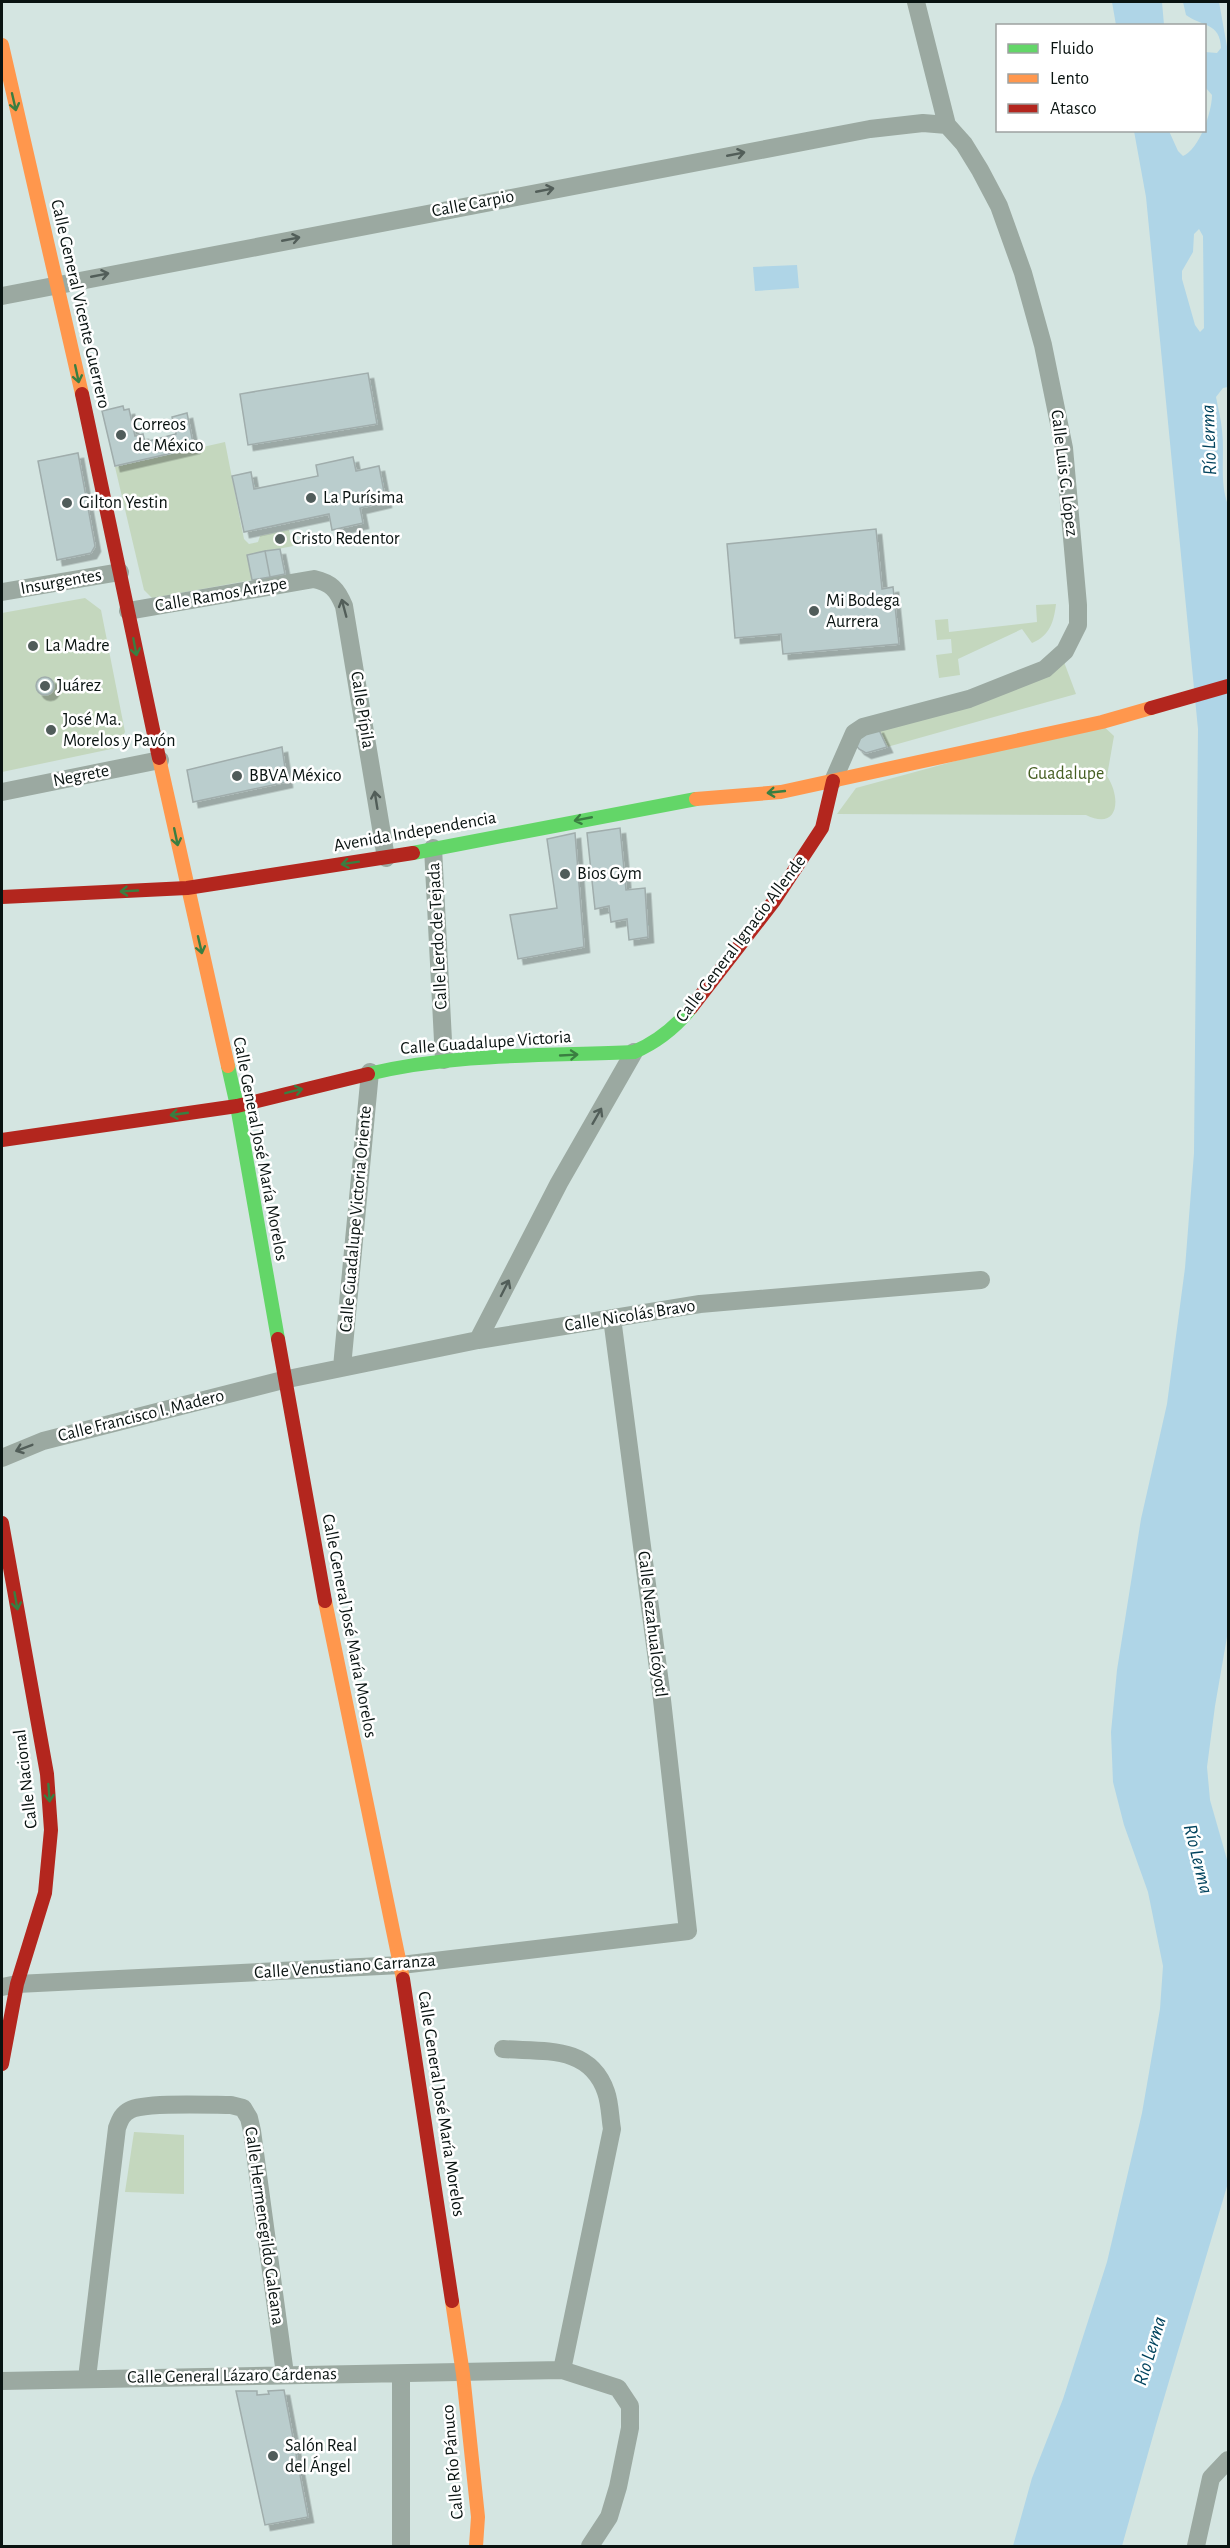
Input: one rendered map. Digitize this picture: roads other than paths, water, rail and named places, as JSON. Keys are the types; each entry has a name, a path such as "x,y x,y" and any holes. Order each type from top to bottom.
{"street":[{"name":"Calle Luis G. López","path":"833,781 854,733 863,727 969,699 1045,669 1065,651 1078,625 1064,448 1040,335 1023,273 999,206 969,153 946,125 916,2"},
{"name":"Calle General Vicente Guerrero","path":"2,45 58,283 187,888"},
{"name":"Calle Carpio","path":"2,296 58,283 870,129 922,123 946,125"},
{"name":"Insurgentes","path":"2,592 120,572"},
{"name":"Calle Ramos Arizpe","path":"128,611 314,579"},
{"name":"Calle Pípila","path":"314,579 328,582 338,590 344,606 386,858"},
{"path":"833,781 1102,722 1228,686"},
{"name":"Negrete","path":"2,792 160,760"},
{"name":"Avenida Independencia","path":"2,897 187,888 386,858 674,802 708,797 781,792 833,781"},
{"name":"Calle General Ignacio Allende","path":"634,1052 650,1045 677,1025 774,901 822,828 833,781"},
{"name":"Calle Lerdo de Tejada","path":"433,848 444,1060"},
{"name":"Calle General José María Morelos","path":"187,888 237,1106 319,1574 401,1965 464,2373"},
{"path":"478,1340 559,1183 634,1052"},
{"name":"Calle Guadalupe Victoria","path":"2,1140 237,1106 370,1072 444,1060 634,1052"},
{"name":"Calle Guadalupe Victoria Oriente","path":"342,1367 370,1072"},
{"name":"Calle Nicolás Bravo","path":"284,1380 478,1340 700,1304 981,1280"},
{"name":"Calle Nezahualcóyotl","path":"612,1318 662,1691 688,1930"},
{"name":"Calle Francisco I. Madero","path":"2,1458 43,1441 284,1380"},
{"name":"Calle Nacional","path":"2,1523 47,1774 51,1830 45,1893 9,1985 2,2064"},
{"name":"Calle Venustiano Carranza","path":"9,1985 401,1965 688,1930"},
{"path":"503,2049 568,2053 590,2065 606,2092 612,2129 562,2370"},
{"name":"Calle Hermenegildo Galeana","path":"87,2378 117,2128 121,2117 132,2108 159,2106 231,2105 243,2108 249,2118 285,2374"},
{"name":"Calle General Lázaro Cárdenas","path":"2,2381 562,2370 618,2388 630,2406 630,2428 618,2487 609,2517 590,2547"},
{"name":"Calle Río Pánuco","path":"464,2373 478,2517 476,2547"},
{"path":"401,2374 401,2547"},
{"path":"1196,2547 1211,2478 1228,2460"}],"water":[{"path":"1112,2 1162,2 1164,24 1116,24"},
{"name":"Río Lerma","path":"1183,2 1219,2 1228,52 1228,387 1223,388 1216,397 1223,439 1223,477 1228,505 1228,1631 1207,1767 1210,1800 1228,1863 1228,2183 1122,2546 1013,2546 1032,2478 1063,2399 1107,2262 1142,2113 1160,2009 1163,1966 1148,1892 1124,1825 1113,1782 1111,1732 1117,1670 1141,1519 1167,1404 1185,1268 1194,1153 1198,729 1146,197 1134,132 1169,132 1178,151 1183,156 1194,146 1203,132 1206,132 1212,95 1206,88 1206,52 1217,53 1221,48 1220,40 1214,29 1186,15","holes":["1199,229 1203,236 1204,328 1200,332 1195,325 1182,279 1182,271 1193,252 1194,234"]},
{"path":"797,265 799,288 755,291 753,267"}],"place":[{"name":"Correos de México","path":"121,435"},
{"name":"La Purísima","path":"311,498"},
{"name":"Gilton Yestin","path":"67,503"},
{"name":"Cristo Redentor","path":"280,539"},
{"name":"Mi Bodega Aurrera","path":"814,611"},
{"name":"La Madre","path":"33,646"},
{"name":"Juárez","path":"45,686"},
{"name":"José Ma. Morelos y Pavón","path":"51,730"},
{"name":"BBVA México","path":"237,776"},
{"name":"Bios Gym","path":"565,874"},
{"name":"Salón Real del Ángel","path":"273,2456"}],"park label":[{"name":"Guadalupe","path":"1066,774"}]}
